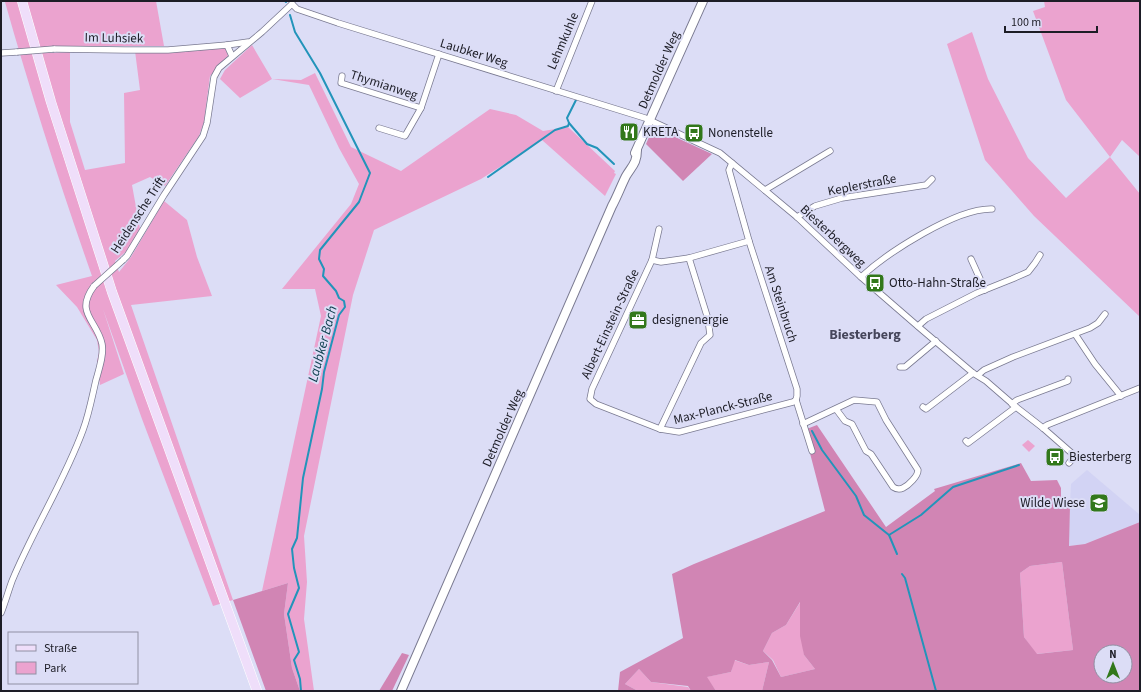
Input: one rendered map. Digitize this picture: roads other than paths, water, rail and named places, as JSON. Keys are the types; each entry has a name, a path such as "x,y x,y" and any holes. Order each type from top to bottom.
{"main road":[{"path":"22,1 51,102 112,292 257,691"}],"street":[{"name":"Lehmkuhle","path":"556,90 592,1"},
{"name":"Detmolder Weg","path":"401,691 626,175 633,167 637,157 637,150 703,1"},
{"name":"Laubker Weg","path":"293,2 297,9 650,120"},
{"name":"Heidensche Trift","path":"1,613 12,581 75,449 89,410 101,359 102,346 100,336 88,317 87,295 94,286 127,256 164,195 203,136 207,123 214,77 219,68 293,2"},
{"name":"Im Luhsiek","path":"1,53 54,49 168,50 227,45 250,41"},
{"path":"227,45 232,56"},
{"path":"379,128 405,136 422,108 439,54"},
{"name":"Thymianweg","path":"342,76 340,86 422,108"},
{"name":"Biesterbergweg","path":"650,120 716,151 732,163 797,217 861,277 918,326 1075,456 1070,463"},
{"path":"765,190 830,150"},
{"name":"Am Steinbruch","path":"732,163 729,170 749,241 797,389 796,400 812,451"},
{"name":"Keplerstraße","path":"797,217 815,206 842,198 926,185 932,179"},
{"path":"861,277 889,254 943,224 972,211 992,209"},
{"name":"Albert-Einstein-Straße","path":"590,398 590,393 652,260 659,229"},
{"name":"Albert-Einstein-Straße","path":"652,260 661,262 689,258 749,241"},
{"path":"918,326 926,319 985,290 1028,272 1040,255"},
{"path":"660,429 701,343 710,335 708,319 689,258"},
{"path":"971,259 985,290"},
{"path":"923,407 926,409 984,370 1093,327 1105,314"},
{"path":"1075,334 1121,396"},
{"path":"900,367 905,367 936,341"},
{"path":"966,441 968,443 1014,405 1017,400 1068,381 1068,379"},
{"path":"1043,428 1047,425 1140,388"},
{"name":"Max-Planck-Straße","path":"590,398 596,404 660,429 679,432 796,400"},
{"path":"804,424 854,400 877,402 886,420 918,470 916,478 903,488 897,489 893,487 872,454 866,451 852,424 845,421 836,409"}],"waterway":[{"name":"Laubker Bach","path":"290,15 295,32 320,73 370,173 359,202 320,250 319,259 324,269 323,276 336,291 339,298 344,301 345,307 339,315 324,372 322,389 303,478 297,538 292,549 294,568 299,588 288,614 299,652 294,660 300,679 301,691"},
{"path":"488,177 555,130 568,126 569,123 567,118 576,100"},
{"path":"569,123 587,144 597,148 614,164"},
{"path":"812,431 822,450 856,496 864,515 889,535 897,554"},
{"path":"889,535 921,515 953,487 1019,465"},
{"path":"902,574 905,578 936,691"}],"place":[{"name":"KRETA","path":"629,132"},
{"name":"Nonenstelle","path":"694,133"},
{"name":"Otto-Hahn-Straße","path":"875,283"},
{"name":"designenergie","path":"638,320"},
{"name":"Biesterberg","path":"1055,457"},
{"name":"Wilde Wiese","path":"1099,503"}],"district":[{"name":"Biesterberg","path":"865,335"}]}
